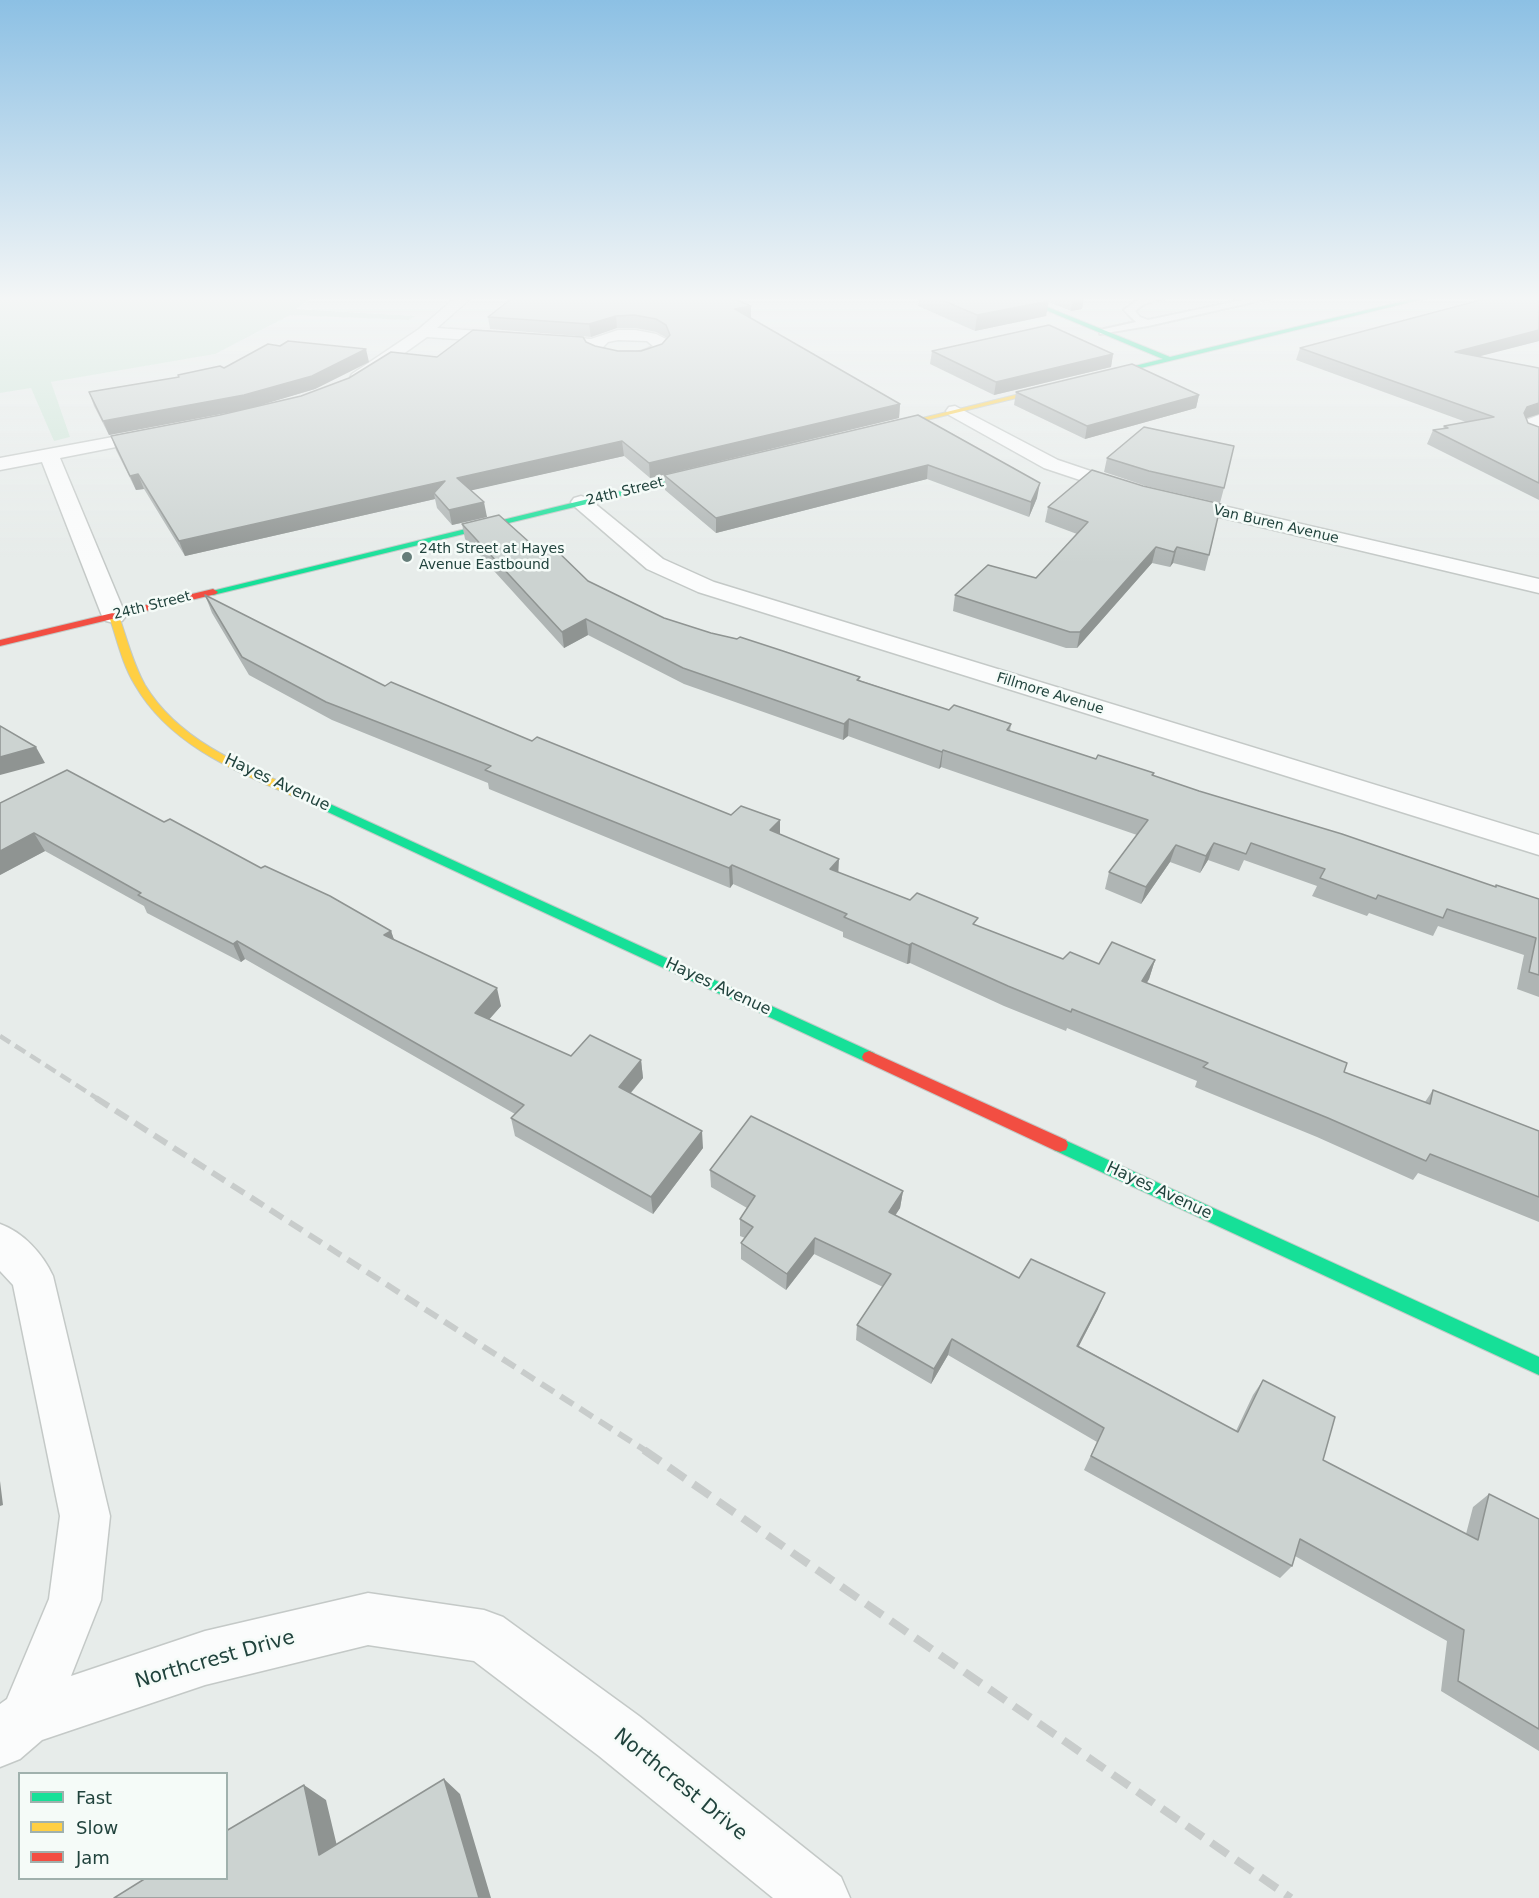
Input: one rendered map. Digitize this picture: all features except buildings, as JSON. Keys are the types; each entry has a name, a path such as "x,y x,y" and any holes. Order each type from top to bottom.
{"main road":[{"path":"864,434 1056,387"},
{"name":"24th Street","path":"0,643 717,469"},
{"name":"Hayes Avenue","path":"114,616 140,685 170,725 219,757 1539,1366"}],"street":[{"name":"Van Buren Avenue","path":"955,411 1051,464 1140,493 1539,586"},
{"path":"1539,420 1529,424 1530,431 1539,437"},
{"path":"0,464 178,430"},
{"name":"Hayes Avenue","path":"49,455 114,616"},
{"name":"Fillmore Avenue","path":"581,502 655,564 706,587 1539,845"},
{"name":"Northcrest Drive","path":"0,1242 32,1276 85,1516 75,1600 13,1728"},
{"name":"Northcrest Drive","path":"13,1728 205,1659 368,1619 484,1636 619,1736 820,1898"}],"green space":[{"path":"0,387 53,387 70,437 54,441 31,388 0,393"}],"railway":[{"path":"0,1036 98,1099"},
{"path":"96,1098 646,1451"},
{"path":"644,1450 1291,1898"}],"traffic: fast":[{"path":"213,592 707,472"},
{"path":"319,803 869,1057"},
{"path":"1060,1145 1539,1366"}],"traffic: slow":[{"path":"882,429 1057,387"},
{"path":"114,616 140,685 155,707 174,726 219,757 319,803"}],"traffic: jam":[{"path":"0,643 213,592"},
{"path":"869,1057 1060,1145"}],"place":[{"name":"24th Street at Hayes Avenue Eastbound","path":"407,557"}]}
